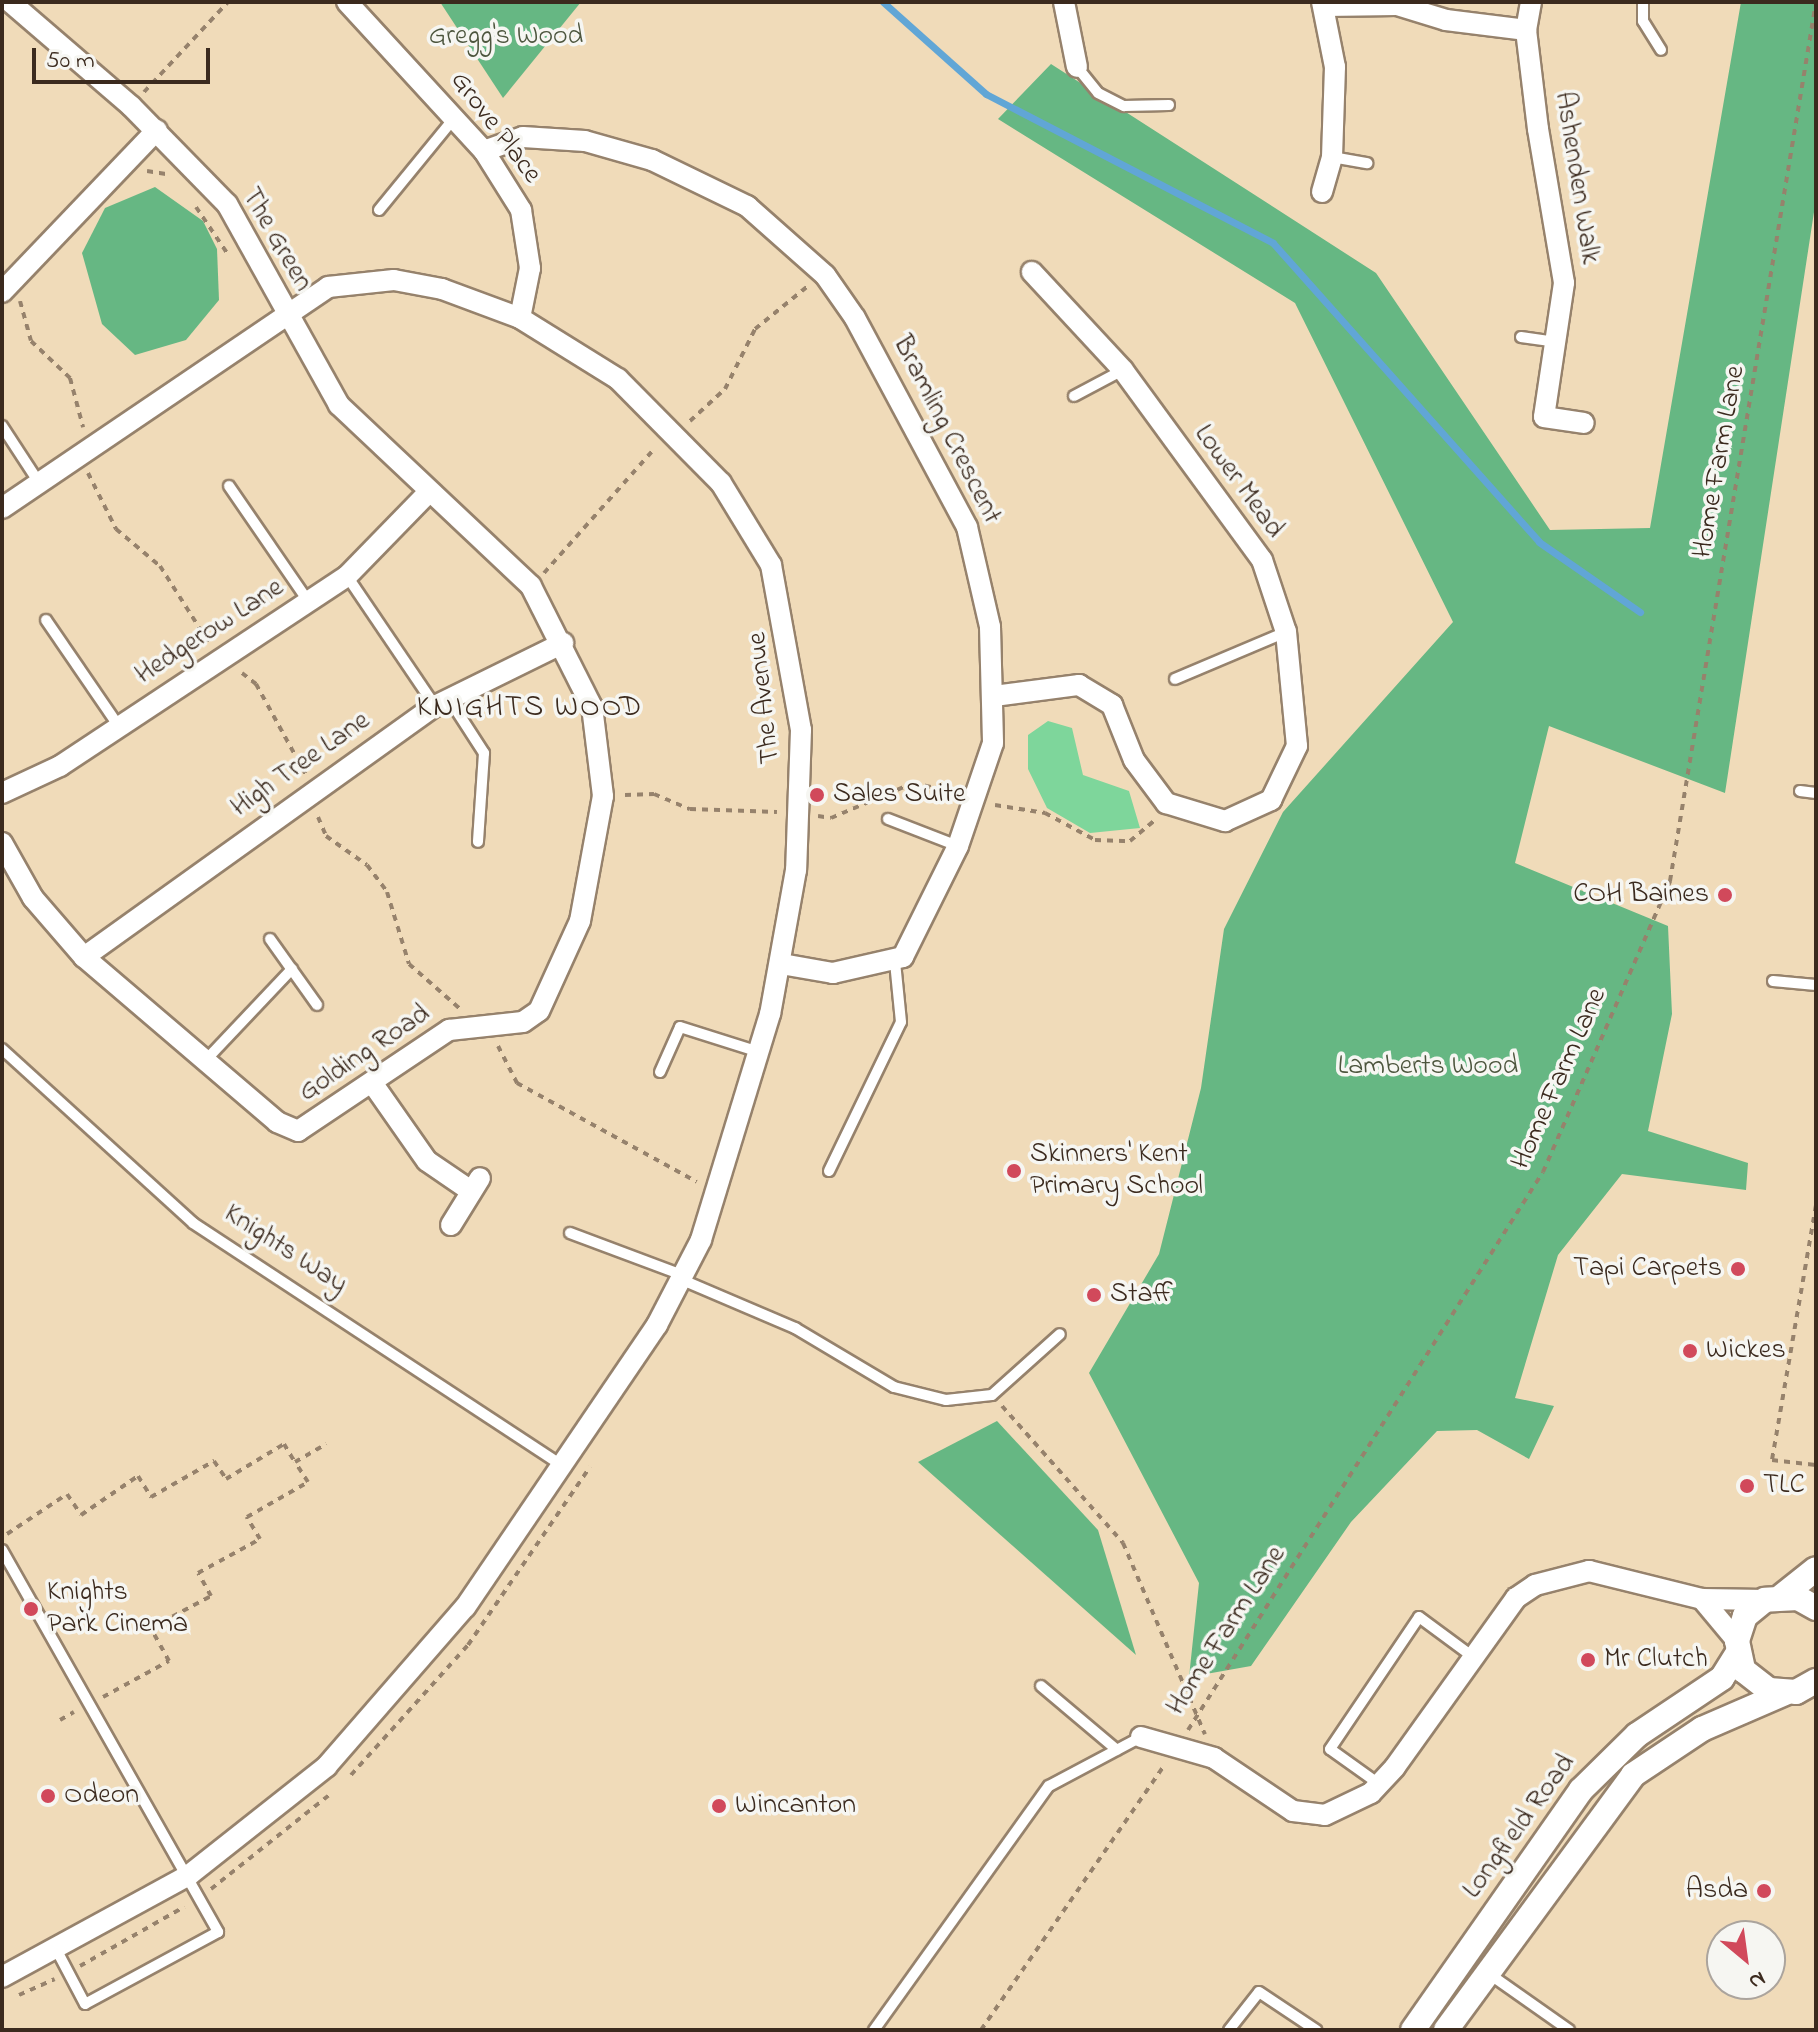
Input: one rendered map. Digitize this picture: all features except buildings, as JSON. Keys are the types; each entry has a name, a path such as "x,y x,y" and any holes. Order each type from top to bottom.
{"street":[{"name":"The Green","path":"5,500 77,462 288,318 227,204 157,130 10,2"},
{"name":"Grove Place","path":"347,2 484,151 521,210 530,268 520,318"},
{"path":"1064,2 1077,67"},
{"name":"Ashenden Walk","path":"1531,2 1526,30 1564,283 1544,417 1584,423"},
{"path":"1322,192 1332,157 1335,67 1324,4 1397,5 1446,20 1526,30"},
{"path":"4,290 157,130"},
{"name":"Bramling Crescent","path":"484,151 523,137 569,140 652,160 747,206 825,275 901,393 967,527 990,627 994,696 993,743 978,798 915,939 895,962"},
{"name":"Lower Mead","path":"1032,272 1123,370 1262,560 1286,632 1297,746 1271,800 1225,821 1166,803"},
{"name":"The Avenue","path":"288,318 328,287 394,280 520,318 657,410 748,519 787,621 801,730 800,813 781,964 759,1052 716,1193 686,1278 563,1466"},
{"name":"Golding Road","path":"2,843 33,898 84,957 204,1062 298,1131 479,1024 523,1022 550,998 580,921 603,796 592,707 563,643 531,586 339,405 288,318"},
{"name":"Hedgerow Lane","path":"2,793 60,766 347,576 429,492"},
{"name":"High Tree Lane","path":"84,957 307,793 443,704 563,643"},
{"path":"994,696 1079,685 1112,705 1134,760 1166,803"},
{"path":"781,964 833,973 895,962"},
{"path":"373,1084 427,1161 476,1185 451,1225"},
{"path":"2,1977 57,1951 189,1875 274,1812 384,1707 465,1607 563,1466"},
{"path":"1774,1598 1816,1569"},
{"path":"1141,1737 1214,1758 1308,1816 1347,1807 1379,1784 1516,1598 1560,1574 1621,1574 1702,1599 1774,1598 1816,1608"},
{"name":"Longfield Road","path":"1413,2030 1581,1790 1637,1735 1722,1678 1737,1648 1745,1616 1774,1598"},
{"path":"1702,1599 1737,1648 1754,1682 1803,1690"},
{"name":"Longfield Road","path":"1446,2030 1633,1775 1702,1729 1803,1690"}],"lane":[{"path":"1643,2 1643,21 1661,50"},
{"path":"1077,67 1098,93 1124,106 1169,105"},
{"path":"379,210 455,117"},
{"path":"1332,157 1367,163"},
{"path":"1521,337 1556,342"},
{"path":"1074,396 1123,370"},
{"path":"2,426 40,484"},
{"path":"229,486 308,601"},
{"path":"347,576 443,704 484,753 478,842"},
{"path":"46,620 118,725"},
{"path":"1175,679 1286,632"},
{"path":"1800,791 1816,793"},
{"path":"888,819 958,846"},
{"path":"270,939 317,1005"},
{"path":"829,1171 901,1022 895,962"},
{"path":"204,1062 292,969"},
{"path":"1773,981 1816,985"},
{"path":"660,1072 680,1027 759,1052"},
{"name":"Knights Way","path":"2,1049 180,1213 563,1466"},
{"path":"570,1233 686,1278 795,1328 894,1387 946,1400 992,1395 1060,1334"},
{"path":"2,1550 93,1702 218,1932 85,2004 57,1951"},
{"path":"1379,1784 1330,1749 1419,1617 1473,1657"},
{"path":"1041,1686 1117,1750"},
{"path":"874,2030 1049,1786 1141,1737"},
{"path":"1487,1971 1569,2030"},
{"path":"1229,2030 1259,1992 1316,2030"}],"path":[{"path":"131,106 228,2"},
{"name":"Home Farm Lane","path":"981,2030 1197,1716 1543,1172 1670,881 1816,2"},
{"path":"134,177 144,170 178,185"},
{"path":"188,195 236,267"},
{"path":"700,415 775,307 825,275"},
{"path":"4,290 25,307"},
{"path":"31,296 25,307 31,341 70,378 84,430 68,443 77,462 116,529 160,566 199,634 256,684 277,732 297,751 307,793 326,836 367,865 387,892 409,964 440,985 479,1024 517,1083 716,1193"},
{"path":"531,586 599,519 652,450"},
{"path":"603,796 654,794 690,809 800,813 831,818 913,783 978,798 1013,813 1045,813 1106,840 1149,831 1166,803"},
{"path":"1816,1205 1772,1460 1816,1465"},
{"path":"992,1395 1123,1543 1214,1758"},
{"path":"2,1537 67,1494 81,1515 138,1476 151,1497 214,1461 226,1479 284,1444 308,1482 247,1517 260,1539 198,1573 211,1596 151,1628 169,1661 60,1720"},
{"path":"295,1462 326,1444"}],"green space":[{"name":"Gregg's Wood","path":"440,2 581,2 503,98"},
{"name":"Lamberts Wood","path":"1741,2 1816,2 1816,199 1725,793 1549,726 1515,863 1668,926 1672,1014 1648,1131 1748,1163 1746,1190 1622,1174 1558,1255 1515,1398 1554,1406 1529,1459 1477,1430 1437,1431 1351,1522 1251,1666 1189,1677 1199,1583 1089,1373 1159,1254 1201,1088 1224,929 1283,812 1453,622 1295,303 998,119 1051,64 1376,273 1550,530 1650,528"},
{"path":"155,187 203,221 217,249 219,300 186,340 135,355 102,324 82,253 105,208"},
{"path":"1048,721 1072,728 1083,775 1129,791 1140,828 1090,833 1047,808 1028,769 1028,735"},
{"path":"997,1421 1098,1530 1136,1655 918,1462"}],"waterway":[{"path":"883,2 986,94 1273,243 1539,542 1640,612"}],"place":[{"name":"Sales Suite","path":"817,795"},
{"name":"COH Baines","path":"1725,895"},
{"name":"Skinners' Kent Primary School","path":"1014,1171"},
{"name":"Tapi Carpets","path":"1738,1269"},
{"name":"Staff","path":"1094,1295"},
{"name":"Wickes","path":"1690,1351"},
{"name":"TLC","path":"1747,1486"},
{"name":"Knights Park Cinema","path":"31,1609"},
{"name":"Mr Clutch","path":"1588,1660"},
{"name":"Odeon","path":"48,1796"},
{"name":"Wincanton","path":"719,1806"},
{"name":"Asda","path":"1764,1891"}],"district":[{"name":"KNIGHTS WOOD","path":"530,708"}]}
